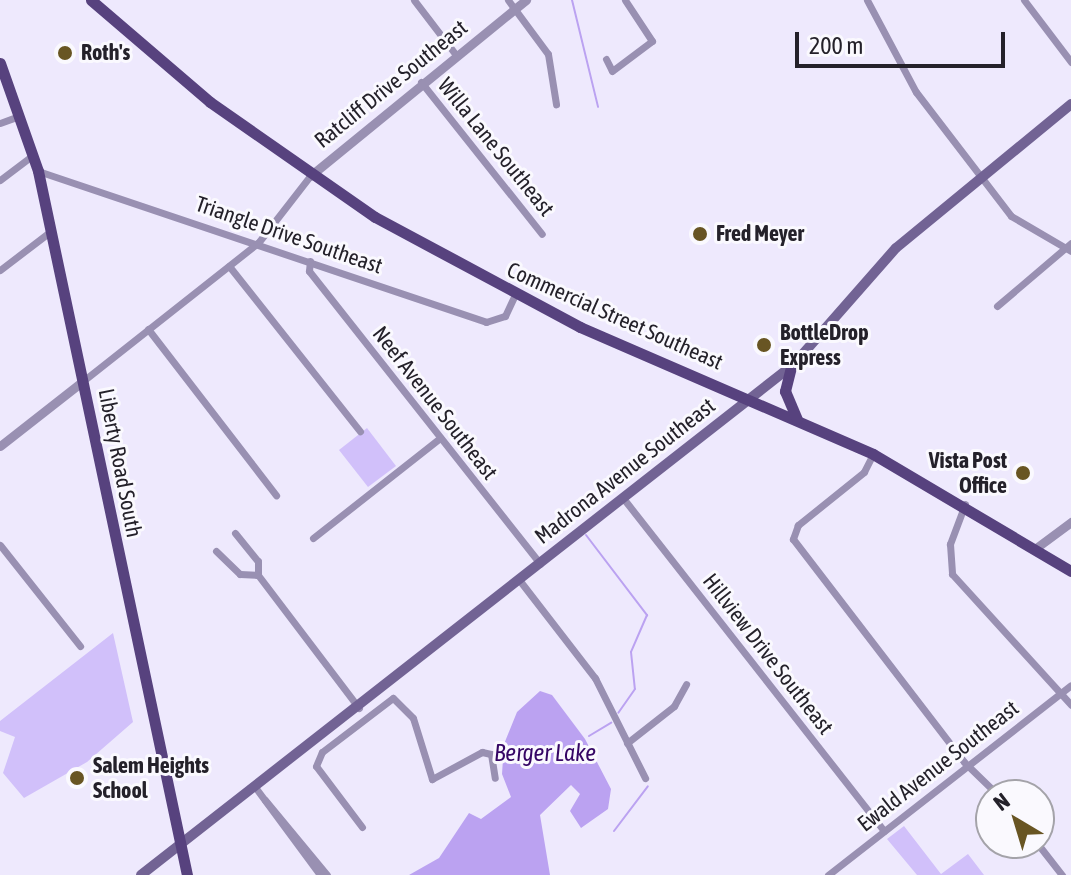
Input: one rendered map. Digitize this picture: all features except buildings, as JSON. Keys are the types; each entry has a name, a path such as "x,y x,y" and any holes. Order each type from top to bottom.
{"main road":[{"name":"Commercial Street Southeast","path":"91,0 310,176 515,295 873,454 966,504 1071,571"},
{"name":"Liberty Road South","path":"0,63 38,171 187,875"},
{"name":"Madrona Avenue Southeast","path":"141,875 791,367 896,248 1071,104"},
{"path":"791,367 785,391 797,419"}],"street":[{"path":"414,0 456,55"},
{"path":"508,0 548,54 556,104"},
{"name":"Ratcliff Drive Southeast","path":"83,381 258,243 310,176 421,82 526,0"},
{"path":"606,59 612,71 653,39 625,0"},
{"path":"867,0 916,92 1020,225 1069,247 997,306"},
{"path":"1024,0 1071,62"},
{"name":"Willa Lane Southeast","path":"421,82 542,234"},
{"path":"0,123 19,116"},
{"path":"0,180 33,155"},
{"name":"Triangle Drive Southeast","path":"38,171 486,322 505,316 515,295"},
{"path":"0,270 51,231"},
{"name":"Neef Avenue Southeast","path":"310,261 309,271 540,564"},
{"path":"229,266 360,431"},
{"path":"148,329 276,495"},
{"path":"0,446 83,381"},
{"path":"313,538 440,438"},
{"path":"873,454 864,472 793,534 983,779"},
{"name":"Hillview Drive Southeast","path":"623,498 884,831"},
{"path":"966,504 950,544 952,574 1071,705"},
{"path":"1036,548 1071,522"},
{"path":"235,533 258,561 258,575 354,711 358,726"},
{"path":"0,545 80,646"},
{"path":"216,551 240,574 258,575"},
{"path":"520,581 595,678 645,778"},
{"path":"627,743 674,706 686,684"},
{"name":"Ewald Avenue Southeast","path":"828,875 1071,685"},
{"path":"362,827 316,766 358,726 397,698 413,718 432,779 482,752 491,754 495,778"},
{"path":"255,787 320,875"},
{"path":"265,800 327,875"},
{"path":"1050,859 1062,875"}],"shaded area":[{"path":"367,428 396,466 368,487 339,450"},
{"path":"113,633 133,722 87,762 24,798 3,773 15,737 0,731 0,721"},
{"path":"904,826 941,874 968,854 984,875 917,875 887,839"}],"water":[{"name":"Berger Lake","path":"540,691 552,695 585,739 611,789 608,809 581,828 570,811 580,794 571,785 540,815 550,875 409,875 439,858 469,813 481,819 511,797 502,774 504,744 517,712"}],"waterway":[{"path":"572,0 598,107"},
{"path":"586,535 647,615 631,652 635,689 618,713"},
{"path":"589,736 611,723"},
{"path":"614,831 648,786"}],"place":[{"name":"Roth's","path":"65,53"},
{"name":"Fred Meyer","path":"700,234"},
{"name":"BottleDrop Express","path":"764,345"},
{"name":"Vista Post Office","path":"1023,473"},
{"name":"Salem Heights School","path":"77,778"}]}
